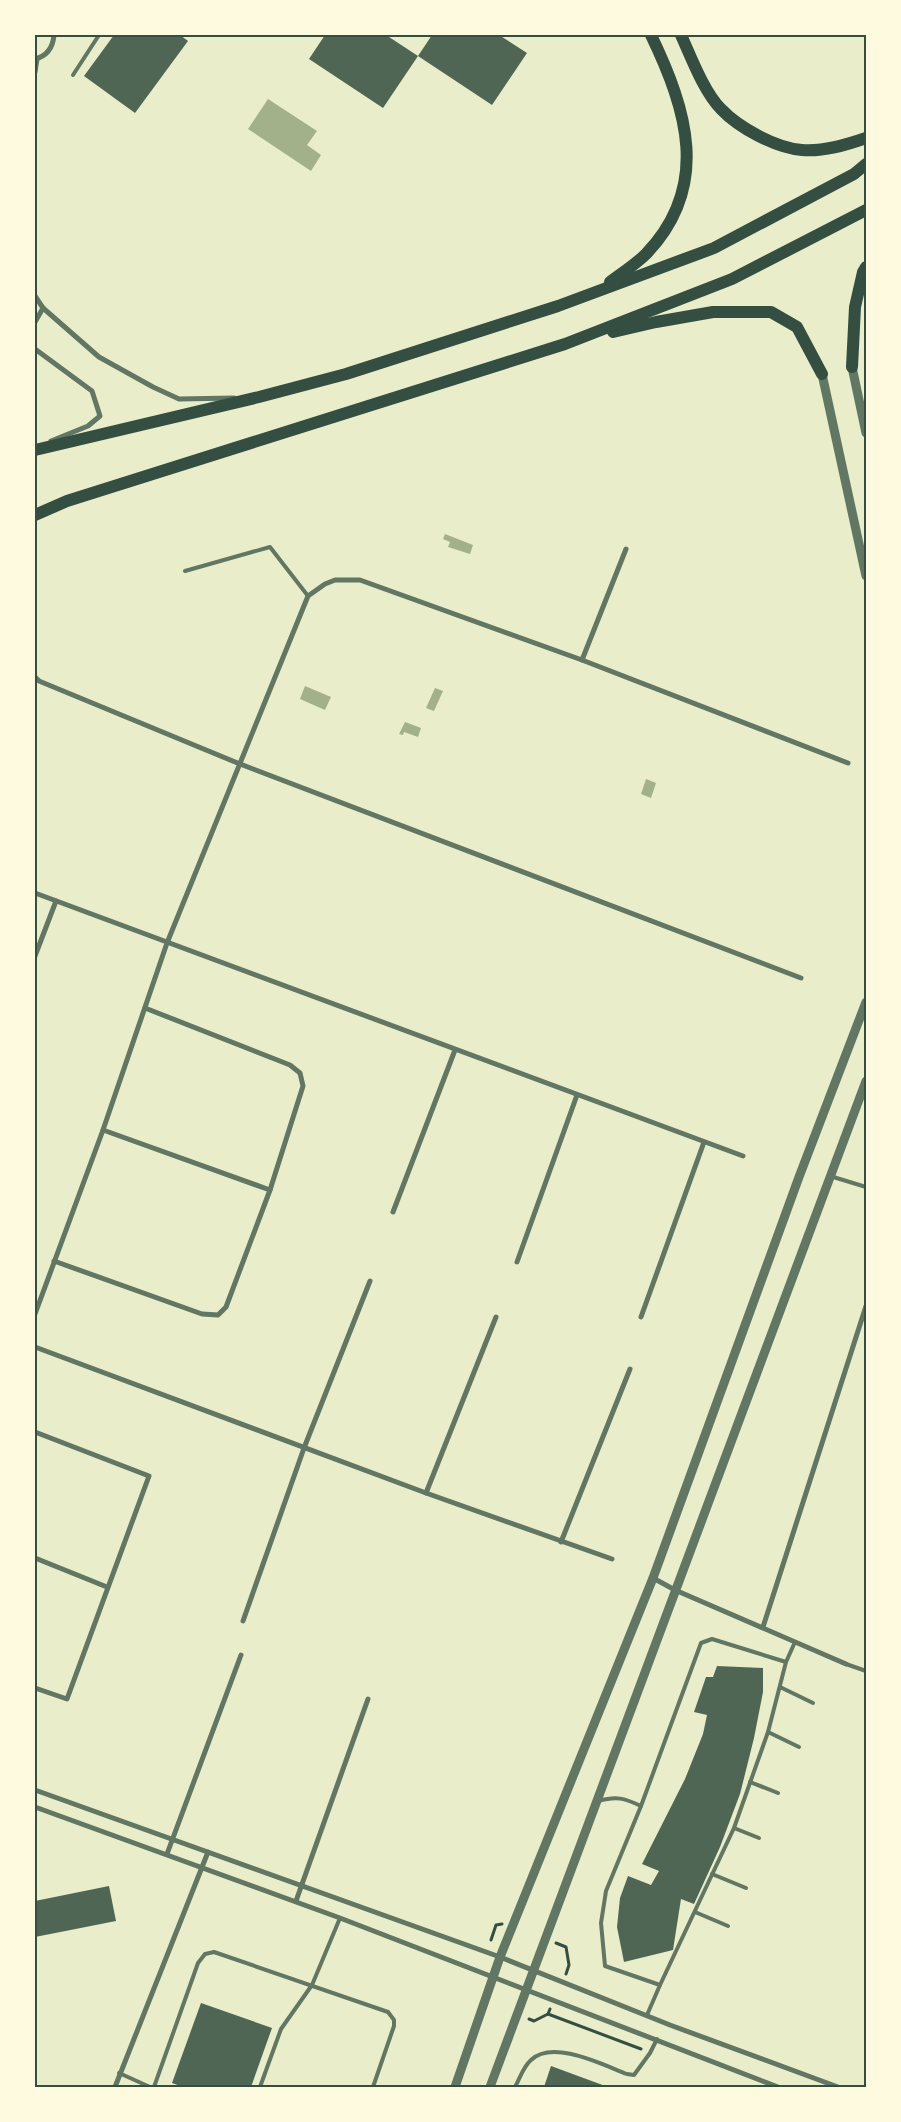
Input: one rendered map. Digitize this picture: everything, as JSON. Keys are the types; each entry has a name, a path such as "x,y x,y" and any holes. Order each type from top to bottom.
{"main road":[{"path":"598,291 645,254 660,236 674,212 683,189 687,142 680,104 651,35"},
{"path":"680,35 708,90 720,108 758,136 801,150 824,149 866,138"},
{"path":"35,449 260,397 355,371 558,306 714,248 854,174 866,164"},
{"path":"35,515 67,501 565,344 732,279 866,210"},
{"path":"852,367 855,307 863,272 866,267"},
{"path":"565,344 656,322 713,312 771,312 797,327 822,374"}],"street":[{"path":"35,72 36,59 50,49 54,35"},
{"path":"35,296 43,308 99,357 179,399 260,397"},
{"path":"35,322 43,308"},
{"path":"35,349 92,391 100,416 88,426 35,449"},
{"path":"852,367 866,433"},
{"path":"822,374 866,576"},
{"path":"582,660 626,549"},
{"path":"35,1314 103,1130 168,942 308,596 325,584 335,580 360,580 582,660 848,764"},
{"path":"35,677 39,681 240,764 801,978"},
{"path":"35,893 743,1156"},
{"path":"35,956 56,901"},
{"path":"455,2087 500,1958 654,1578 799,1177 866,1002"},
{"path":"54,1261 202,1314 218,1315 226,1307 270,1190 303,1086 300,1073 290,1065 145,1008"},
{"path":"393,1212 455,1050"},
{"path":"490,2087 866,1081"},
{"path":"517,1262 577,1095"},
{"path":"103,1130 270,1190"},
{"path":"641,1316 704,1142"},
{"path":"243,1620 304,1448 370,1281"},
{"path":"763,1627 866,1306"},
{"path":"426,1493 496,1317"},
{"path":"35,1348 426,1493 612,1559"},
{"path":"561,1542 630,1369"},
{"path":"35,1432 150,1476 66,1699 35,1688"},
{"path":"35,1558 107,1587"},
{"path":"654,1578 675,1590 846,1664"},
{"path":"167,1854 241,1655"},
{"path":"296,1901 368,1698"},
{"path":"35,1790 534,1970 838,2087"},
{"path":"35,1807 296,1901 778,2087"},
{"path":"114,2087 208,1852"}],"lane":[{"path":"73,75 99,35"},
{"path":"184,571 270,546 308,596"},
{"path":"830,1176 866,1188"},
{"path":"660,1986 605,1966 601,1923 606,1891 641,1806 701,1642 712,1639 786,1662"},
{"path":"647,2015 734,1828 768,1732 786,1662 795,1642"},
{"path":"846,1664 866,1671"},
{"path":"780,1687 813,1703"},
{"path":"768,1732 799,1747"},
{"path":"750,1782 778,1793"},
{"path":"598,1801 615,1797 641,1806"},
{"path":"734,1828 759,1838"},
{"path":"712,1874 746,1888"},
{"path":"695,1912 728,1926"},
{"path":"260,2087 281,2029 312,1985 340,1918"},
{"path":"154,2087 201,1957 214,1952 370,2005 391,2015 394,2026 372,2087"},
{"path":"515,2087 524,2068 531,2059 539,2054 550,2051 567,2053 634,2075 650,2053 657,2039"},
{"path":"120,2073 150,2087"}],"shaded area":[{"path":"268,99 317,131 307,145 321,155 311,171 248,129"},
{"path":"445,534 473,545 470,554 448,547 450,542 443,539"},
{"path":"305,686 331,697 325,710 300,699"},
{"path":"435,688 443,691 434,711 426,708"},
{"path":"405,722 421,728 418,737 404,732 403,735 399,734"},
{"path":"646,779 656,783 651,798 641,794"}],"building":[{"path":"114,35 180,35 188,41 135,113 84,76"},
{"path":"325,35 386,35 418,56 383,108 309,59"},
{"path":"432,35 499,35 527,53 492,105 418,56"},
{"path":"717,1666 763,1668 763,1692 740,1794 720,1847 694,1904 681,1899 673,1950 624,1962 617,1927 620,1898 628,1876 651,1885 659,1871 642,1864 685,1779 703,1734 707,1715 694,1712 706,1677 713,1677"},
{"path":"109,1886 116,1921 35,1937 35,1901"},
{"path":"201,2003 272,2028 251,2087 183,2087 172,2083"},
{"path":"551,2066 608,2087 544,2087"}]}
